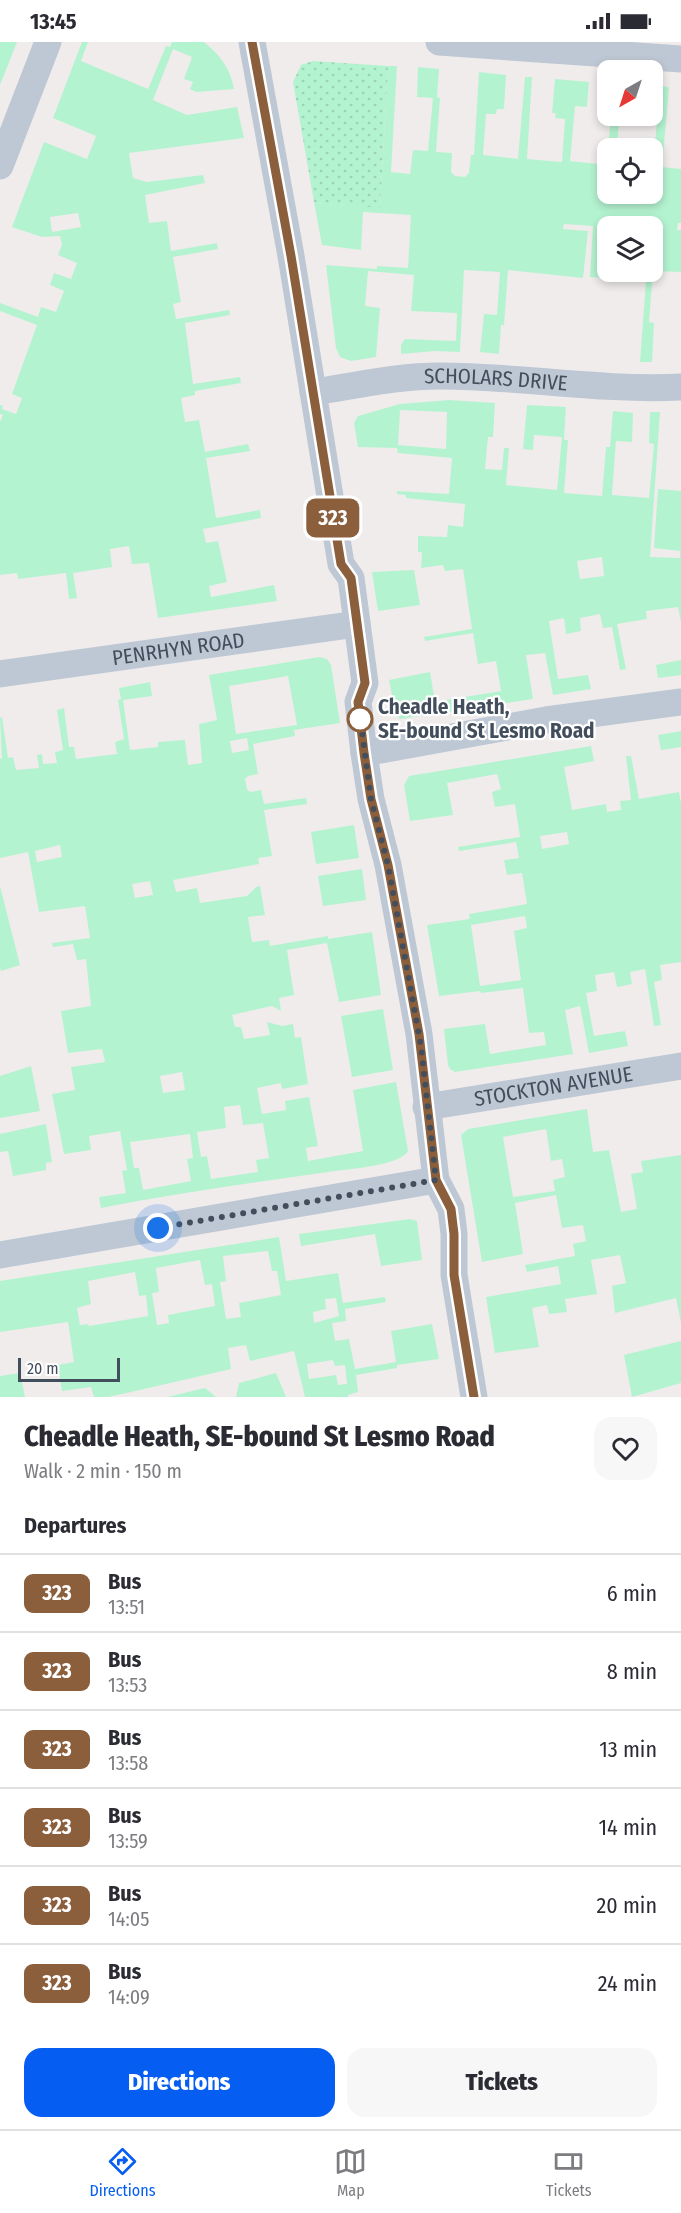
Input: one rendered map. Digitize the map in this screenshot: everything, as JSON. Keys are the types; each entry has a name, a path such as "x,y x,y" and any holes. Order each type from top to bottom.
{"street":[{"path":"0,166 48,42"},
{"path":"252,42 268,121 341,564 351,578 365,683 358,702 364,753 371,799 388,865 419,1034 436,1180 451,1209 454,1234 454,1275 474,1397"},
{"path":"439,42 681,59"},
{"name":"SCHOLARS DRIVE","path":"313,392 397,378 437,376 504,378 596,386 681,387"},
{"name":"PENRHYN ROAD","path":"0,674 357,624"},
{"path":"364,753 546,720 681,702"},
{"name":"STOCKTON AVENUE","path":"426,1107 681,1066"},
{"path":"0,1255 436,1180"}],"green space":[{"path":"0,42 17,42 0,85"},
{"path":"82,42 88,42 81,61 148,89 166,46 170,47 172,42 204,42 220,57 227,69 234,89 196,92 190,89 193,82 184,79 192,57 173,49 153,100 187,115 237,107 244,138 129,153 133,178 147,182 203,175 205,183 145,195 149,223 167,221 171,251 217,243 218,249 173,257 181,302 173,304 176,319 229,310 230,315 185,323 193,384 240,377 241,383 195,391 195,395 181,398 185,422 199,420 205,452 248,444 250,451 206,458 216,518 260,510 261,518 203,529 206,543 218,541 227,582 209,586 211,597 274,585 277,601 158,618 149,563 132,564 129,546 110,549 112,567 73,573 77,598 69,599 66,573 18,579 17,573 0,575 0,422 3,415 0,414 0,405 3,406 2,409 16,414 22,398 12,394 37,325 0,311 0,303 38,317 41,307 56,312 64,291 50,285 54,273 71,279 77,263 58,255 62,245 60,236 42,237 12,227 44,142 87,159 96,136 53,118","holes":["78,213 81,227 52,232 50,217"]},
{"path":"313,61 388,66 380,208 314,202 293,82 301,65"},
{"path":"388,66 397,66 391,172 410,174 413,150 428,151 433,98 417,97 418,67 439,69 437,97 440,98 436,152 452,153 451,172 455,176 465,177 469,173 471,155 474,155 479,72 506,75 504,109 497,109 496,114 486,114 483,155 518,159 525,77 532,77 527,159 562,162 565,119 555,118 556,113 552,113 555,79 589,82 587,107 575,106 570,161 597,164 597,204 663,204 663,167 681,169 681,223 678,223 677,230 681,230 681,272 663,271 663,216 597,216 597,278 590,277 593,226 564,224 563,229 588,231 583,278 508,270 504,325 501,325 499,354 480,352 484,314 497,315 500,272 464,270 460,352 435,351 401,354 401,345 405,339 456,341 457,313 411,311 414,275 368,271 365,306 380,308 376,357 351,361 340,357 336,348 326,265 377,269 377,266 408,268 411,215 363,212 361,250 322,245 314,202 380,207"},
{"path":"663,86 669,87 663,156 663,138 656,138 657,126 663,126"},
{"path":"610,126 619,126 618,138 609,138"},
{"path":"646,282 652,282 649,322 654,323 652,362 640,362"},
{"path":"449,400 495,403 493,437 488,437 485,469 502,470 504,448 509,448 506,485 557,490 562,437 534,435 533,450 523,449 527,405 566,407 564,440 568,440 564,493 602,496 606,447 610,447 613,411 633,413 632,442 616,441 612,495 649,498 654,444 649,443 650,412 660,412 650,557 680,558 680,551 654,548 658,489 681,491 681,622 678,607 646,611 647,619 617,624 626,669 620,670 612,627 603,628 600,614 580,618 581,631 566,634 564,618 549,621 558,679 588,675 591,689 553,695 545,653 526,655 533,699 400,719 396,715 389,680 430,672 435,702 501,691 496,661 478,664 473,633 425,641 424,637 472,629 463,569 445,571 443,565 421,568 422,552 418,552 418,536 447,537 448,525 463,527 465,504 406,498 406,495 397,494 397,491 449,494 452,458 398,453 397,448 358,447 354,423 358,416 400,404","holes":["400,410 447,412 446,449 398,445","602,557 604,576 580,579 577,561"]},
{"path":"414,570 420,605 378,611 372,572"},
{"path":"319,657 327,659 331,665 340,723 294,730 295,736 253,744 258,774 245,779 247,789 250,792 261,790 264,804 306,798 307,804 264,810 272,856 258,858 259,864 173,880 176,892 197,888 200,903 247,896 260,886 265,915 248,917 252,942 269,940 270,946 328,936 328,939 372,932 381,995 339,1002 327,943 287,950 294,995 279,998 281,1011 272,1006 232,1015 235,1027 241,1027 244,1039 270,1035 267,1022 282,1026 293,1024 295,1038 301,1037 308,1084 282,1089 281,1083 257,1088 262,1114 286,1110 285,1101 309,1097 318,1146 306,1148 308,1161 363,1151 353,1090 396,1082 408,1151 396,1160 375,1166 159,1197 101,1208 99,1197 126,1193 122,1171 127,1170 120,1131 89,1136 91,1150 64,1154 52,1094 75,1090 71,1067 105,1062 102,1049 68,1053 61,1011 91,1006 86,959 77,960 73,944 53,947 52,943 90,938 85,906 39,912 28,852 0,858 0,759 2,758 0,718 2,717 8,758 13,757 16,770 39,768 37,755 42,754 43,764 57,763 55,752 63,750 57,710 64,708 69,747 74,747 76,759 117,754 115,742 124,739 118,700 121,699 119,688 150,682 152,696 123,700 130,750 158,747 158,742 185,740 188,765 202,763 199,724 217,720 209,675","holes":["288,676 297,725 236,734 229,686","247,738 249,750 232,753 230,741","60,845 62,857 37,862 35,851","150,881 153,895 135,898 132,884","182,1072 185,1090 163,1093 160,1076","240,1105 243,1125 263,1123 269,1158 256,1160 258,1172 211,1179 207,1156 201,1157 197,1132 226,1128 224,1107","190,1134 193,1158 187,1159 191,1181 143,1190 139,1168 134,1168 130,1142"]},
{"path":"681,660 681,675 658,678 656,665"},
{"path":"681,731 681,747 661,750 658,735"},
{"path":"591,746 594,761 564,767 572,810 606,804 607,812 621,810 620,801 631,800 626,756 631,756 639,799 679,792 681,803 681,962 660,965 662,980 654,982 661,1025 654,1026 645,969 630,972 632,984 617,987 614,972 595,975 597,991 586,993 594,1036 625,1031 628,1046 589,1053 580,1006 565,1010 573,1054 455,1072 450,1069 444,1029 485,1024 490,1054 546,1045 544,1032 529,1033 523,988 439,996 427,925 470,919 469,914 527,904 522,873 507,875 504,860 519,858 516,842 459,851 458,847 520,837 515,804 495,807 492,792 501,789 497,774 447,783 453,815 410,821 404,785 409,776","holes":["567,832 569,844 542,849 540,836","525,916 527,928 514,931 521,980 480,986 471,925"]},
{"path":"354,825 359,858 316,864 311,832"},
{"path":"362,869 366,900 323,906 318,876"},
{"path":"0,886 20,965 1,971 0,967"},
{"path":"383,1009 393,1070 352,1077 341,1016"},
{"path":"31,1066 40,1111 0,1118 0,1076"},
{"path":"587,1109 593,1152 609,1150 621,1212 637,1209 631,1174 643,1172 641,1161 681,1155 681,1323 676,1298 615,1313 612,1286 626,1283 620,1255 591,1260 597,1294 565,1299 567,1312 549,1314 547,1305 532,1308 539,1347 495,1353 486,1297 561,1284 558,1266 527,1272 525,1265 575,1256 573,1244 586,1241 583,1225 562,1228 556,1195 515,1203 523,1254 482,1262 461,1135 468,1129","holes":["546,1129 551,1161 562,1159 565,1177 553,1180 555,1191 513,1197 503,1137"]},
{"path":"46,1124 52,1162 46,1163 46,1170 13,1176 8,1151 0,1152 0,1134"},
{"path":"410,1219 417,1221 422,1260 381,1266 375,1234 301,1246 299,1234"},
{"path":"279,1237 286,1281 338,1273 343,1303 385,1297 386,1302 345,1309 346,1321 332,1323 335,1341 349,1339 355,1369 396,1362 391,1331 432,1324 439,1359 397,1365 397,1368 356,1375 358,1392 348,1397 305,1397 294,1351 250,1361 246,1345 228,1348 231,1369 108,1397 94,1397 91,1387 62,1391 58,1365 74,1362 68,1322 0,1332 0,1281","holes":["268,1251 272,1271 277,1271 281,1295 239,1303 241,1317 226,1319 220,1282 226,1281 223,1256","200,1260 205,1285 212,1284 215,1306 168,1315 169,1323 157,1325 152,1293 159,1292 156,1268","135,1272 139,1296 146,1295 148,1316 89,1326 88,1324 80,1325 77,1308 91,1304 88,1281","336,1298 339,1316 314,1323 313,1312 326,1309 325,1299","333,1360 335,1366 345,1365 347,1384 338,1385 336,1375 309,1379 307,1364"]},
{"path":"681,1341 681,1383 632,1397 624,1355"},
{"path":"20,1373 25,1397 0,1397 0,1376"},
{"path":"276,1373 286,1397 236,1397 239,1383"},
{"path":"205,1388 216,1397 167,1397"}],"bus line":[{"name":"323","path":"252,42 268,121 341,564 351,578 365,683 358,702 364,753 371,799 388,865 419,1034 436,1180 451,1209 454,1234 454,1275 474,1397"}],"place":[{"name":"Cheadle Heath, SE-bound St Lesmo Road","path":"360,719"}],"route":[{"path":"158,1228 436,1180 421,1046 388,865 371,799 360,716 360,719"}]}
